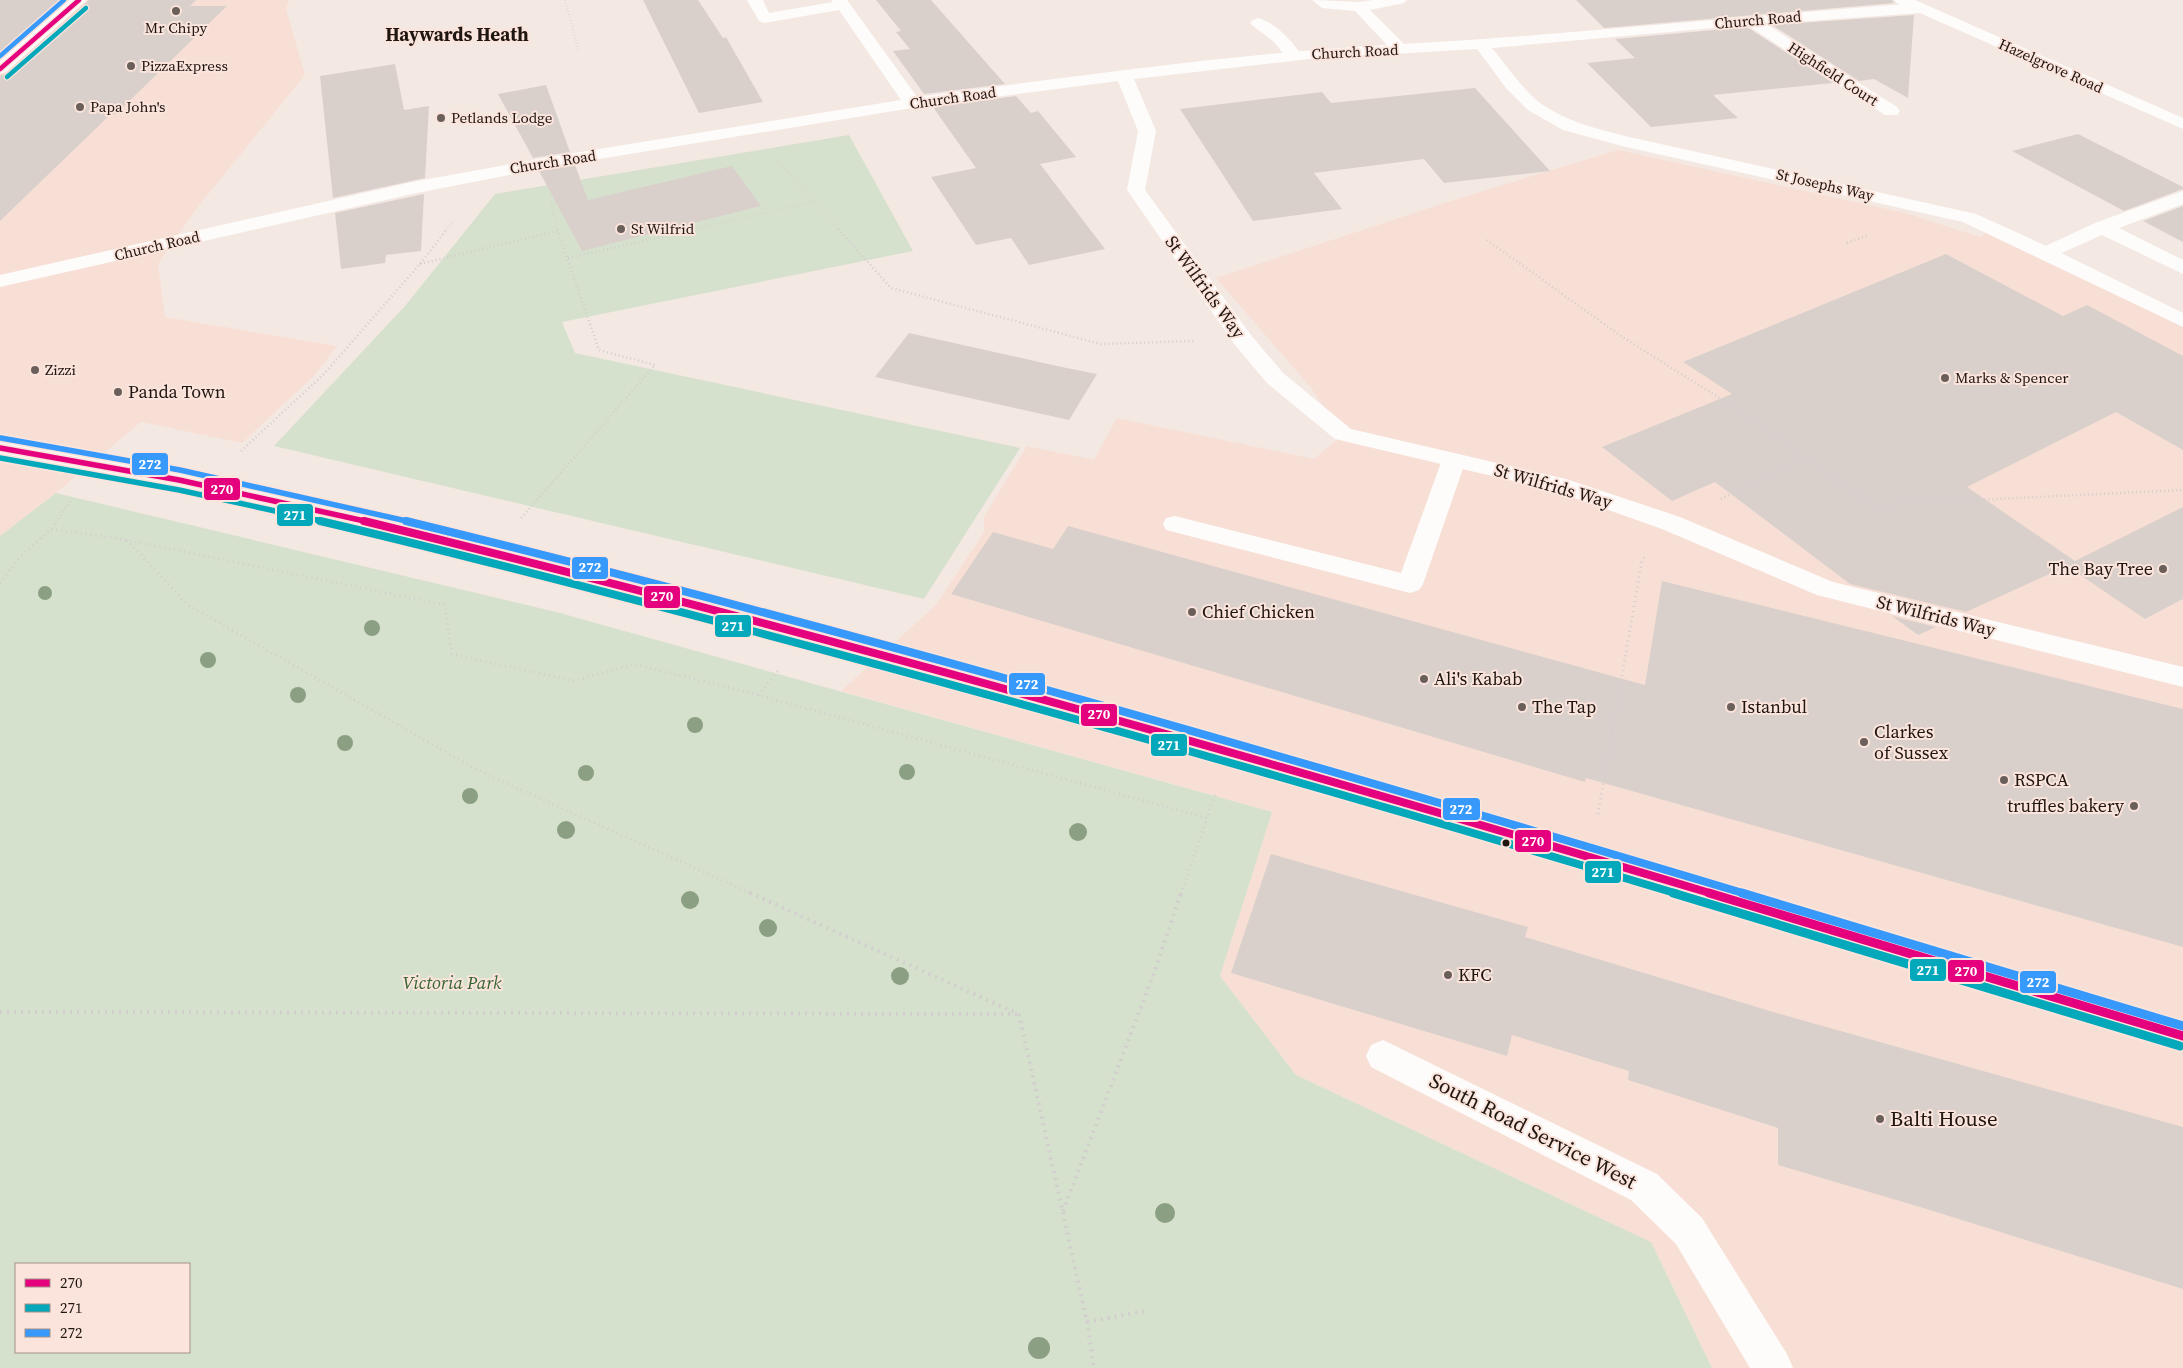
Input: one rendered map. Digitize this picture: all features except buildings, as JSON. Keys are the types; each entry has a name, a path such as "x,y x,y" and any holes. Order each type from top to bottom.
{"street":[{"path":"0,69 79,0"},
{"path":"755,0 764,18 841,3 912,103"},
{"path":"1320,0 1327,5 1358,7 1399,0"},
{"name":"Hazelgrove Road","path":"1902,0 2183,124"},
{"path":"1358,7 1400,49"},
{"name":"Church Road","path":"0,281 412,188 550,162 912,103 1124,75 1294,56 1481,44 1750,20 1918,8"},
{"name":"Highfield Court","path":"1750,20 1891,111"},
{"path":"1258,23 1279,38 1294,56"},
{"name":"St Josephs Way","path":"1481,44 1512,84 1534,106 1570,126 1626,142 1969,218 2046,253 2183,321"},
{"name":"St Wilfrids Way","path":"1124,75 1147,131 1136,190 1243,340 1275,378 1342,434 1558,484 1671,522 1826,589 2183,677"},
{"path":"2046,253 2102,227 2183,197"},
{"path":"2102,227 2183,268"},
{"path":"0,448 94,462 207,485 490,552 807,634 1230,752 2183,1036"},
{"path":"1175,524 1410,584 1454,460"},
{"name":"South Road Service West","path":"1384,1056 1644,1187 1689,1231 1773,1368"}],"path":[{"path":"565,0 579,52"},
{"path":"751,130 891,288 1101,344 1243,340"},
{"path":"490,552 655,365 599,350 557,231 550,196"},
{"path":"568,258 814,202"},
{"path":"241,451 324,374 420,264 459,213"},
{"path":"420,264 557,231"},
{"path":"1487,240 1621,336 1721,399 1872,505 2183,490"},
{"path":"1589,859 1642,560 1671,522 1806,458"},
{"path":"0,583 19,558 51,529 73,497"},
{"path":"51,529 126,540 445,605 452,654 574,681 634,664 1207,818"},
{"path":"126,540 188,605 481,772 1019,1014"},
{"path":"1063,1211 1154,973 1230,752"},
{"path":"0,1012 1019,1014"},
{"path":"1019,1014 1087,1322 1094,1368"},
{"path":"1087,1322 1145,1311"}],"shaded area":[{"path":"0,0 289,0 286,9 305,75 197,208 158,264 165,317 337,346 314,376 242,443 141,422 56,493 0,536"},
{"path":"1618,150 1905,213 1980,237 1992,229 2183,321 2183,1368 1712,1368 1651,1242 1296,1075 1220,976 1272,812 841,691 936,605 984,532 984,517 1027,446 1094,460 1117,418 1314,459 1342,435 1312,389 1216,278 1457,199"}],"green space":[{"path":"849,135 913,251 562,322 575,353 1020,448 924,599 274,446 405,306 495,194"},
{"name":"Victoria Park","path":"56,493 560,613 1272,812 1220,976 1296,1075 1651,1242 1712,1368 0,1368 0,536"}],"transit line":[{"name":"272","path":"0,56 64,0"},
{"name":"270","path":"0,69 79,0"},
{"name":"271","path":"7,77 86,8"},
{"name":"272","path":"1,438 180,470 358,509 534,553 895,648 1448,805 2183,1026"},
{"name":"270","path":"0,448 179,480 357,519 533,563 894,658 1448,815 2183,1036"},
{"name":"271","path":"0,458 179,490 356,529 532,573 893,668 1446,825 2180,1046"}],"place":[{"name":"Mr Chipy","path":"176,11"},
{"name":"PizzaExpress","path":"131,66"},
{"name":"Papa John's","path":"80,107"},
{"name":"Petlands Lodge","path":"441,118"},
{"name":"St Wilfrid","path":"621,229"},
{"name":"Zizzi","path":"35,370"},
{"name":"Marks & Spencer","path":"1945,378"},
{"name":"Panda Town","path":"118,392"},
{"name":"The Bay Tree","path":"2163,569"},
{"name":"Chief Chicken","path":"1192,612"},
{"name":"Ali's Kabab","path":"1424,679"},
{"name":"The Tap","path":"1522,707"},
{"name":"Istanbul","path":"1731,707"},
{"name":"Clarkes of Sussex","path":"1864,742"},
{"name":"RSPCA","path":"2004,780"},
{"name":"truffles bakery","path":"2134,806"},
{"name":"KFC","path":"1448,975"},
{"name":"Balti House","path":"1880,1119"}],"district":[{"name":"Haywards Heath","path":"457,34"}]}
